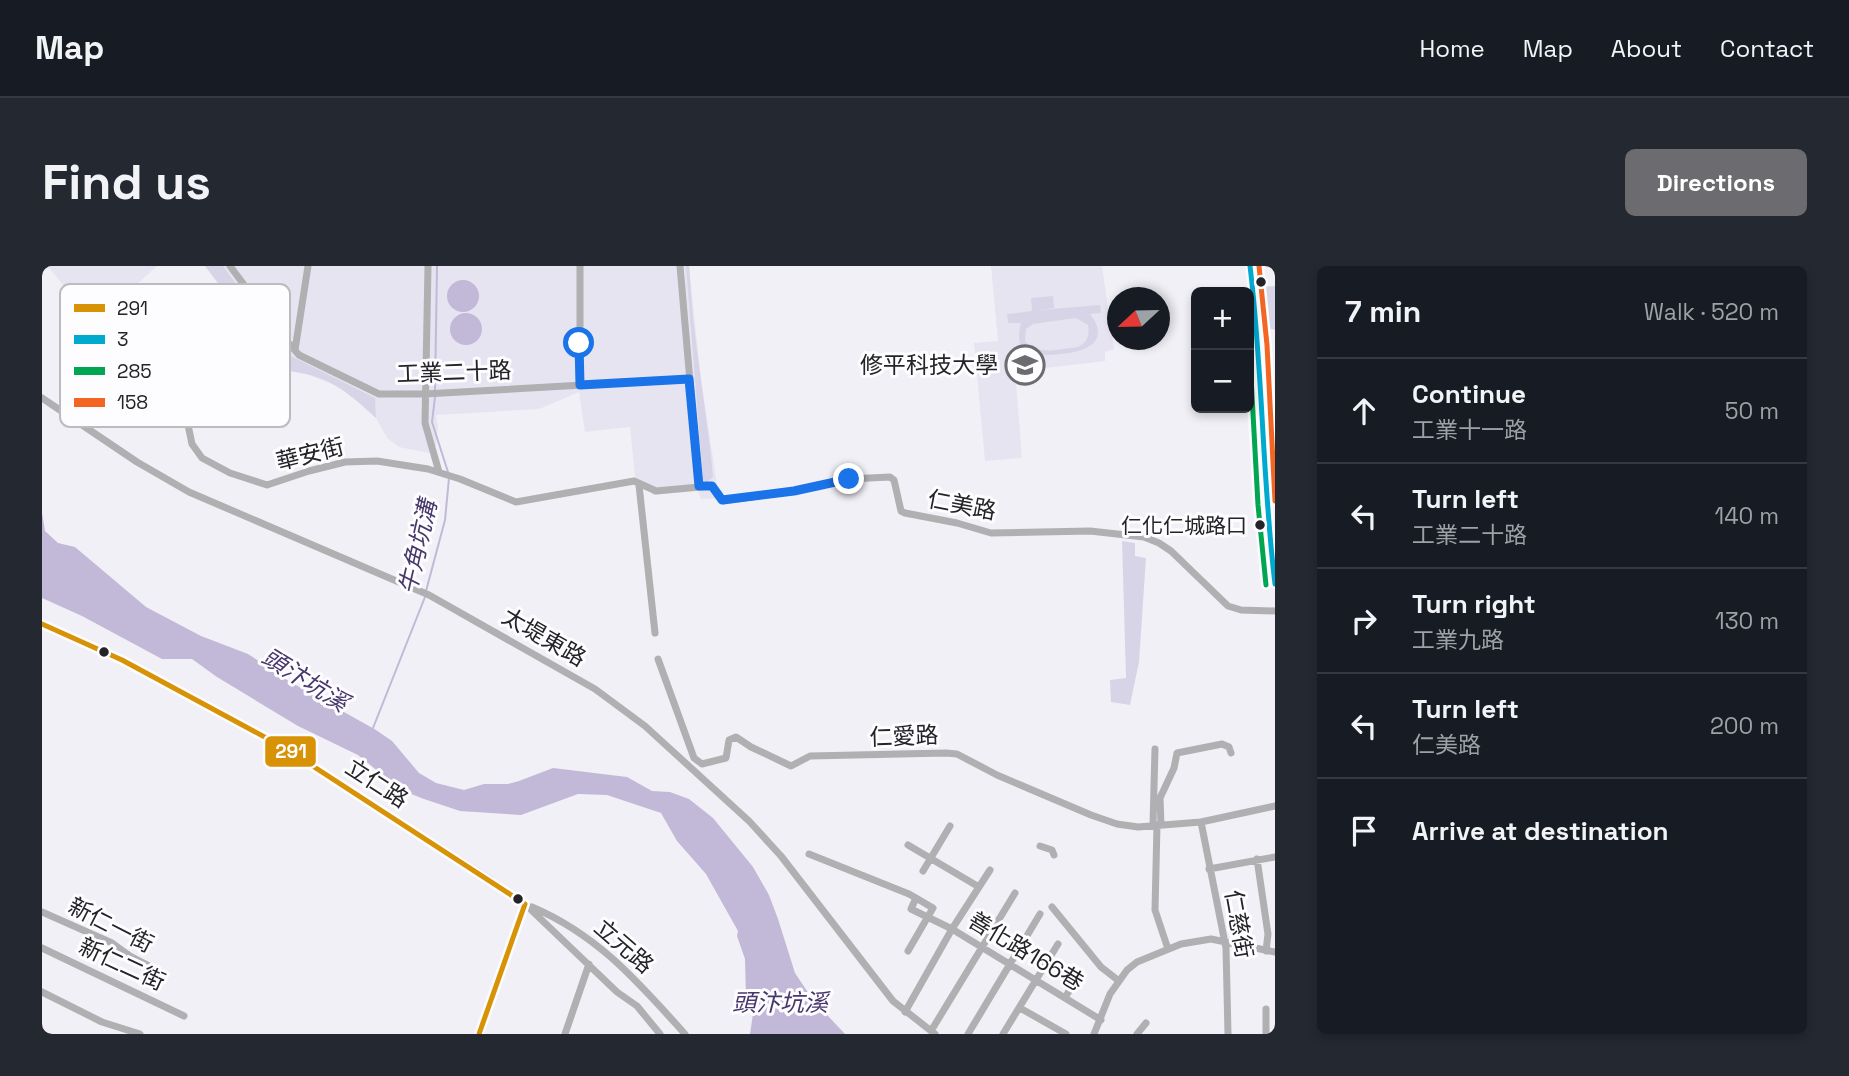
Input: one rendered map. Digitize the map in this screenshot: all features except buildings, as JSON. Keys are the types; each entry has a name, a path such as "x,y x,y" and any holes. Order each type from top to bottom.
{"main road":[{"path":"1250,266 1257,323 1275,583"}],"street":[{"name":"工業二十路","path":"230,266 244,284"},
{"path":"295,350 308,266"},
{"path":"428,266 426,432 441,474"},
{"path":"580,266 580,385"},
{"path":"655,633 639,485 656,491 699,486 680,266"},
{"name":"工業二十路","path":"290,344 311,361 379,394 427,394 689,379"},
{"name":"太堤東路","path":"42,398 60,410"},
{"name":"太堤東路","path":"85,427 189,492 425,593 595,689 645,726 749,821 781,856 871,974 905,1012 933,1033"},
{"name":"華安街","path":"186,427 197,453 216,467 268,485 309,471 357,461 392,463 441,474 516,502 635,481 639,485"},
{"name":"仁美路","path":"699,486 712,486 724,501 810,488 849,479 890,477 894,480 900,507 905,513 991,533 1090,531 1144,537 1171,551 1228,606 1241,610 1275,611"},
{"name":"立仁路","path":"42,624 122,660 285,748 525,904"},
{"name":"仁愛路","path":"658,659 693,757 702,764 723,761 729,740 736,737 791,766 810,756 946,752 957,754 997,775 1091,815 1117,824 1138,827 1200,822 1275,806"},
{"path":"1157,825 1160,798 1174,768 1177,753 1222,744 1228,747 1231,753"},
{"path":"1155,749 1155,910 1168,948"},
{"name":"仁慈街","path":"1200,822 1224,941 1228,975 1228,1034"},
{"path":"923,870 950,826"},
{"path":"908,845 979,887"},
{"path":"1040,846 1052,850 1054,855"},
{"name":"善化路166巷","path":"809,855 916,898 911,909 952,929 1101,1020"},
{"path":"1209,869 1275,857"},
{"path":"1257,859 1268,934 1266,951"},
{"path":"905,1012 952,929 990,870"},
{"path":"933,1033 1014,893"},
{"path":"480,1034 525,904 617,992 637,1006 660,1034"},
{"name":"立元路","path":"525,904 563,923 604,950 635,978 685,1034"},
{"path":"1052,907 1101,967 1119,981"},
{"name":"新仁一街","path":"42,912 112,943 163,973"},
{"path":"968,1034 1040,914"},
{"path":"908,951 929,917"},
{"path":"1094,1034 1110,994 1132,965 1168,948 1201,940 1224,941 1275,952"},
{"path":"1005,1033 1058,944"},
{"name":"新仁二街","path":"42,948 184,1016"},
{"path":"565,1034 577,992 589,964"},
{"path":"1065,998 1080,972"},
{"path":"42,992 102,1022 140,1034"},
{"path":"1020,1009 1066,1034"},
{"path":"1266,1009 1266,1034"},
{"path":"1137,1034 1146,1023"}],"shaded area":[{"path":"48,266 157,266 137,284 62,284"},
{"path":"205,266 689,266 701,380 719,498 701,499 698,491 652,495 651,492 636,486 630,427 585,432 579,392 539,409 436,415 436,445 429,453 399,447 387,438 376,418 340,387 306,374 290,372 290,284 218,284"},
{"path":"205,266 223,266 236,284 219,284"},
{"path":"686,266 689,266 693,319 711,455 713,477 707,482 703,480"},
{"name":"修平科技大學","path":"991,266 1102,266 1107,301 1107,350 1111,350 1105,352 1105,361 1045,368 1036,377 1016,383 1022,458 985,461 974,343 998,341"},
{"path":"1275,286 1275,330 1264,327 1260,287"},
{"path":"1053,296 1054,308 1039,310 1100,305 1101,313 1090,314 1096,324 1097,338 1086,348 1070,353 1043,355 1028,352 1020,342 1021,323 1008,323 1007,314 1032,311 1031,298","holes":["1076,318 1088,325 1087,338 1078,347 1042,350 1025,341 1026,329 1033,324"]},
{"path":"290,356 375,398 376,418 337,387 310,375 290,371"},
{"path":"1122,541 1135,543 1135,556 1146,558 1139,662 1130,705 1111,702 1110,680 1126,678"}],"water":[{"path":"463,280 474,285 479,296 474,307 463,312 452,307 447,296 452,285"},
{"path":"466,313 477,318 482,329 477,340 466,345 455,340 450,329 455,318"},
{"name":"頭汴坑溪","path":"42,513 45,531 58,543 75,547 146,607 201,636 248,654 287,680 376,730 392,741 419,773 436,783 464,790 484,784 508,784 553,768 627,777 652,791 670,792 689,799 713,818 753,867 769,895 795,973 813,1000 845,1034 750,1034 753,1014 746,998 745,959 737,936 738,931 706,874 677,841 661,813 607,795 578,794 521,815 460,811 401,790 358,755 298,726 192,659 162,659 42,598"}],"waterway":[{"name":"牛角坑溝","path":"435,391 437,266"},
{"name":"牛角坑溝","path":"435,397 432,422 448,472"},
{"name":"牛角坑溝","path":"426,591 445,520 449,478"},
{"name":"牛角坑溝","path":"373,728 425,597"}],"transit line":[{"name":"3","path":"1250,266 1275,584"},
{"name":"158","path":"1259,266 1267,345 1275,501"},
{"name":"285","path":"1250,350 1258,505 1266,585"},
{"name":"291","path":"42,624 122,660 285,748 525,904"},
{"name":"291","path":"479,1034 525,904"}],"place":[{"name":"修平科技大學","path":"1025,365"},
{"name":"仁化仁城路口","path":"1260,525"}],"route":[{"path":"579,343 580,385 689,379 699,486 712,486 722,500 794,491 849,479"}]}
